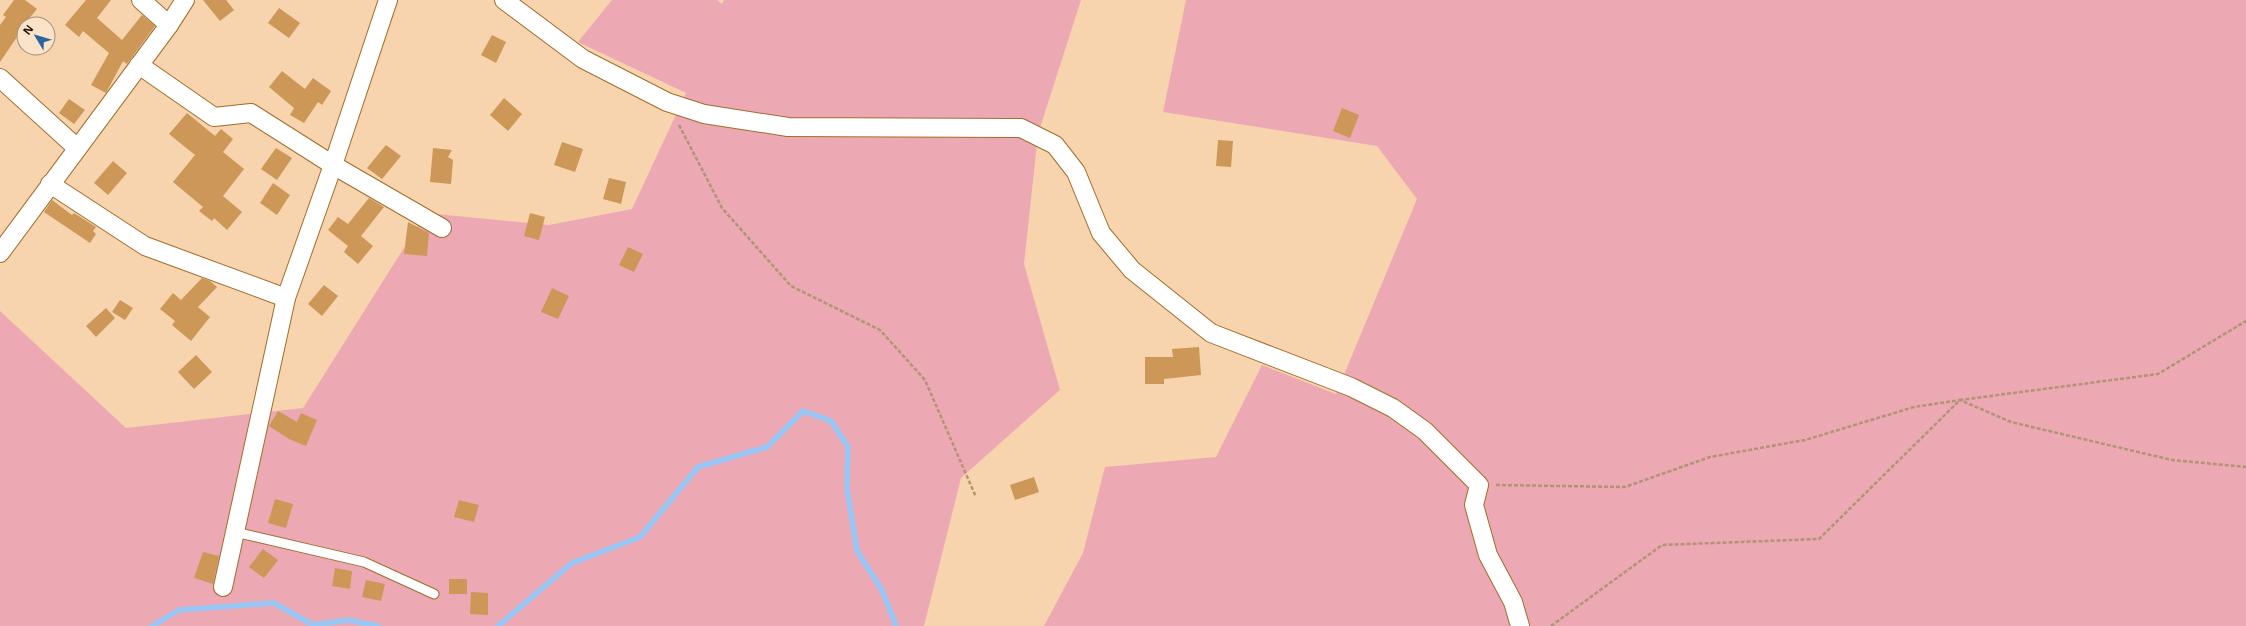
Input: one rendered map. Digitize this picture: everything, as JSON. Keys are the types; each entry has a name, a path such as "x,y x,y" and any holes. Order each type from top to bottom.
{"street":[{"path":"141,0 169,25"},
{"path":"0,253 169,25 185,0"},
{"path":"223,588 286,298 333,165 388,0"},
{"path":"504,0 583,59 667,102 704,114 788,127 1021,128 1055,146 1076,172 1101,233 1132,270 1193,320 1211,333 1351,387 1393,408 1425,431 1479,485 1474,505 1488,555 1513,602 1520,626"},
{"path":"139,65 214,116 251,113 333,165 442,228"},
{"path":"0,78 77,148"},
{"path":"50,184 145,246 286,298"}],"lane":[{"path":"235,532 364,562 434,594"}],"path":[{"path":"667,102 722,208 791,286 880,330 924,380 976,497"},
{"path":"1479,485 1625,487 1710,457 1805,440 1914,407 2158,374 2246,321"},
{"path":"1960,400 2011,422 2126,450 2172,460 2246,467"},
{"path":"1551,626 1662,546 1819,539 1960,400"}],"shaded area":[{"path":"612,0 717,0 722,4 724,0 1081,0 1038,134 1024,264 1060,390 961,478 924,626 0,626 0,311 126,428 303,408 426,213 549,225 632,209 686,93 578,42"},
{"path":"1186,0 2246,0 2246,626 1044,626 1083,553 1105,467 1216,457 1262,365 1336,394 1417,199 1377,146 1163,112"}],"building":[{"path":"14,0 25,0 37,9 31,16 16,16 16,38 0,62 0,25 6,17 3,15"},
{"path":"86,0 111,0 97,18 122,40 142,15 155,26 127,64 123,61 106,93 91,85 109,53 83,31 79,37 65,25"},
{"path":"203,0 226,0 234,10 220,21"},
{"path":"279,8 300,23 289,38 268,23"},
{"path":"492,35 506,42 496,63 481,55"},
{"path":"282,71 305,89 313,78 331,91 322,105 318,102 304,123 290,115 294,108 269,87"},
{"path":"504,98 522,114 508,131 490,115"},
{"path":"69,99 85,110 74,124 59,113"},
{"path":"1342,108 1359,115 1350,138 1333,131"},
{"path":"187,113 215,136 221,129 233,139 223,152 244,169 223,196 242,212 227,230 214,218 212,221 199,211 203,207 173,182 195,155 169,134"},
{"path":"1218,140 1233,141 1231,167 1216,166"},
{"path":"562,142 583,149 575,172 554,165"},
{"path":"386,145 401,156 382,179 367,168"},
{"path":"276,148 292,158 277,180 261,169"},
{"path":"433,148 452,150 448,157 453,160 451,184 430,182"},
{"path":"113,161 127,173 108,195 94,183"},
{"path":"609,178 626,182 621,204 603,199"},
{"path":"273,183 290,195 277,215 260,203"},
{"path":"369,198 384,207 361,236 373,246 358,264 344,252 348,246 328,230 338,217 348,224"},
{"path":"52,200 72,215 74,213 96,227 93,231 96,234 90,243 44,212"},
{"path":"530,213 545,217 539,240 524,236"},
{"path":"408,222 429,233 427,256 404,254"},
{"path":"628,247 643,254 634,272 619,265"},
{"path":"202,278 210,281 217,287 198,307 210,317 191,341 172,325 175,321 160,309 173,293 181,300"},
{"path":"324,285 338,296 322,316 308,304"},
{"path":"552,288 569,296 558,319 541,312"},
{"path":"120,300 133,308 125,320 112,312"},
{"path":"106,308 115,318 96,337 86,326"},
{"path":"1199,347 1201,375 1164,379 1164,384 1145,384 1145,357 1173,357 1172,349"},
{"path":"196,355 212,372 194,389 178,372"},
{"path":"278,411 297,422 301,413 317,420 306,446 289,439 269,426"},
{"path":"1034,477 1039,492 1015,500 1010,485"},
{"path":"275,499 293,504 286,528 268,523"},
{"path":"459,500 479,505 474,522 454,517"},
{"path":"263,549 278,560 264,578 249,567"},
{"path":"203,552 219,556 213,584 194,578"},
{"path":"335,568 352,571 350,589 332,586"},
{"path":"449,579 467,579 467,594 449,594"},
{"path":"366,580 385,584 381,601 362,597"},
{"path":"471,592 488,593 488,615 470,614"}],"waterway":[{"path":"498,626 572,563 640,537 698,467 767,447 803,411 831,421 848,447 847,489 857,551 882,590 896,626"},
{"path":"152,626 179,610 274,603 313,625 348,620 378,626"}]}
